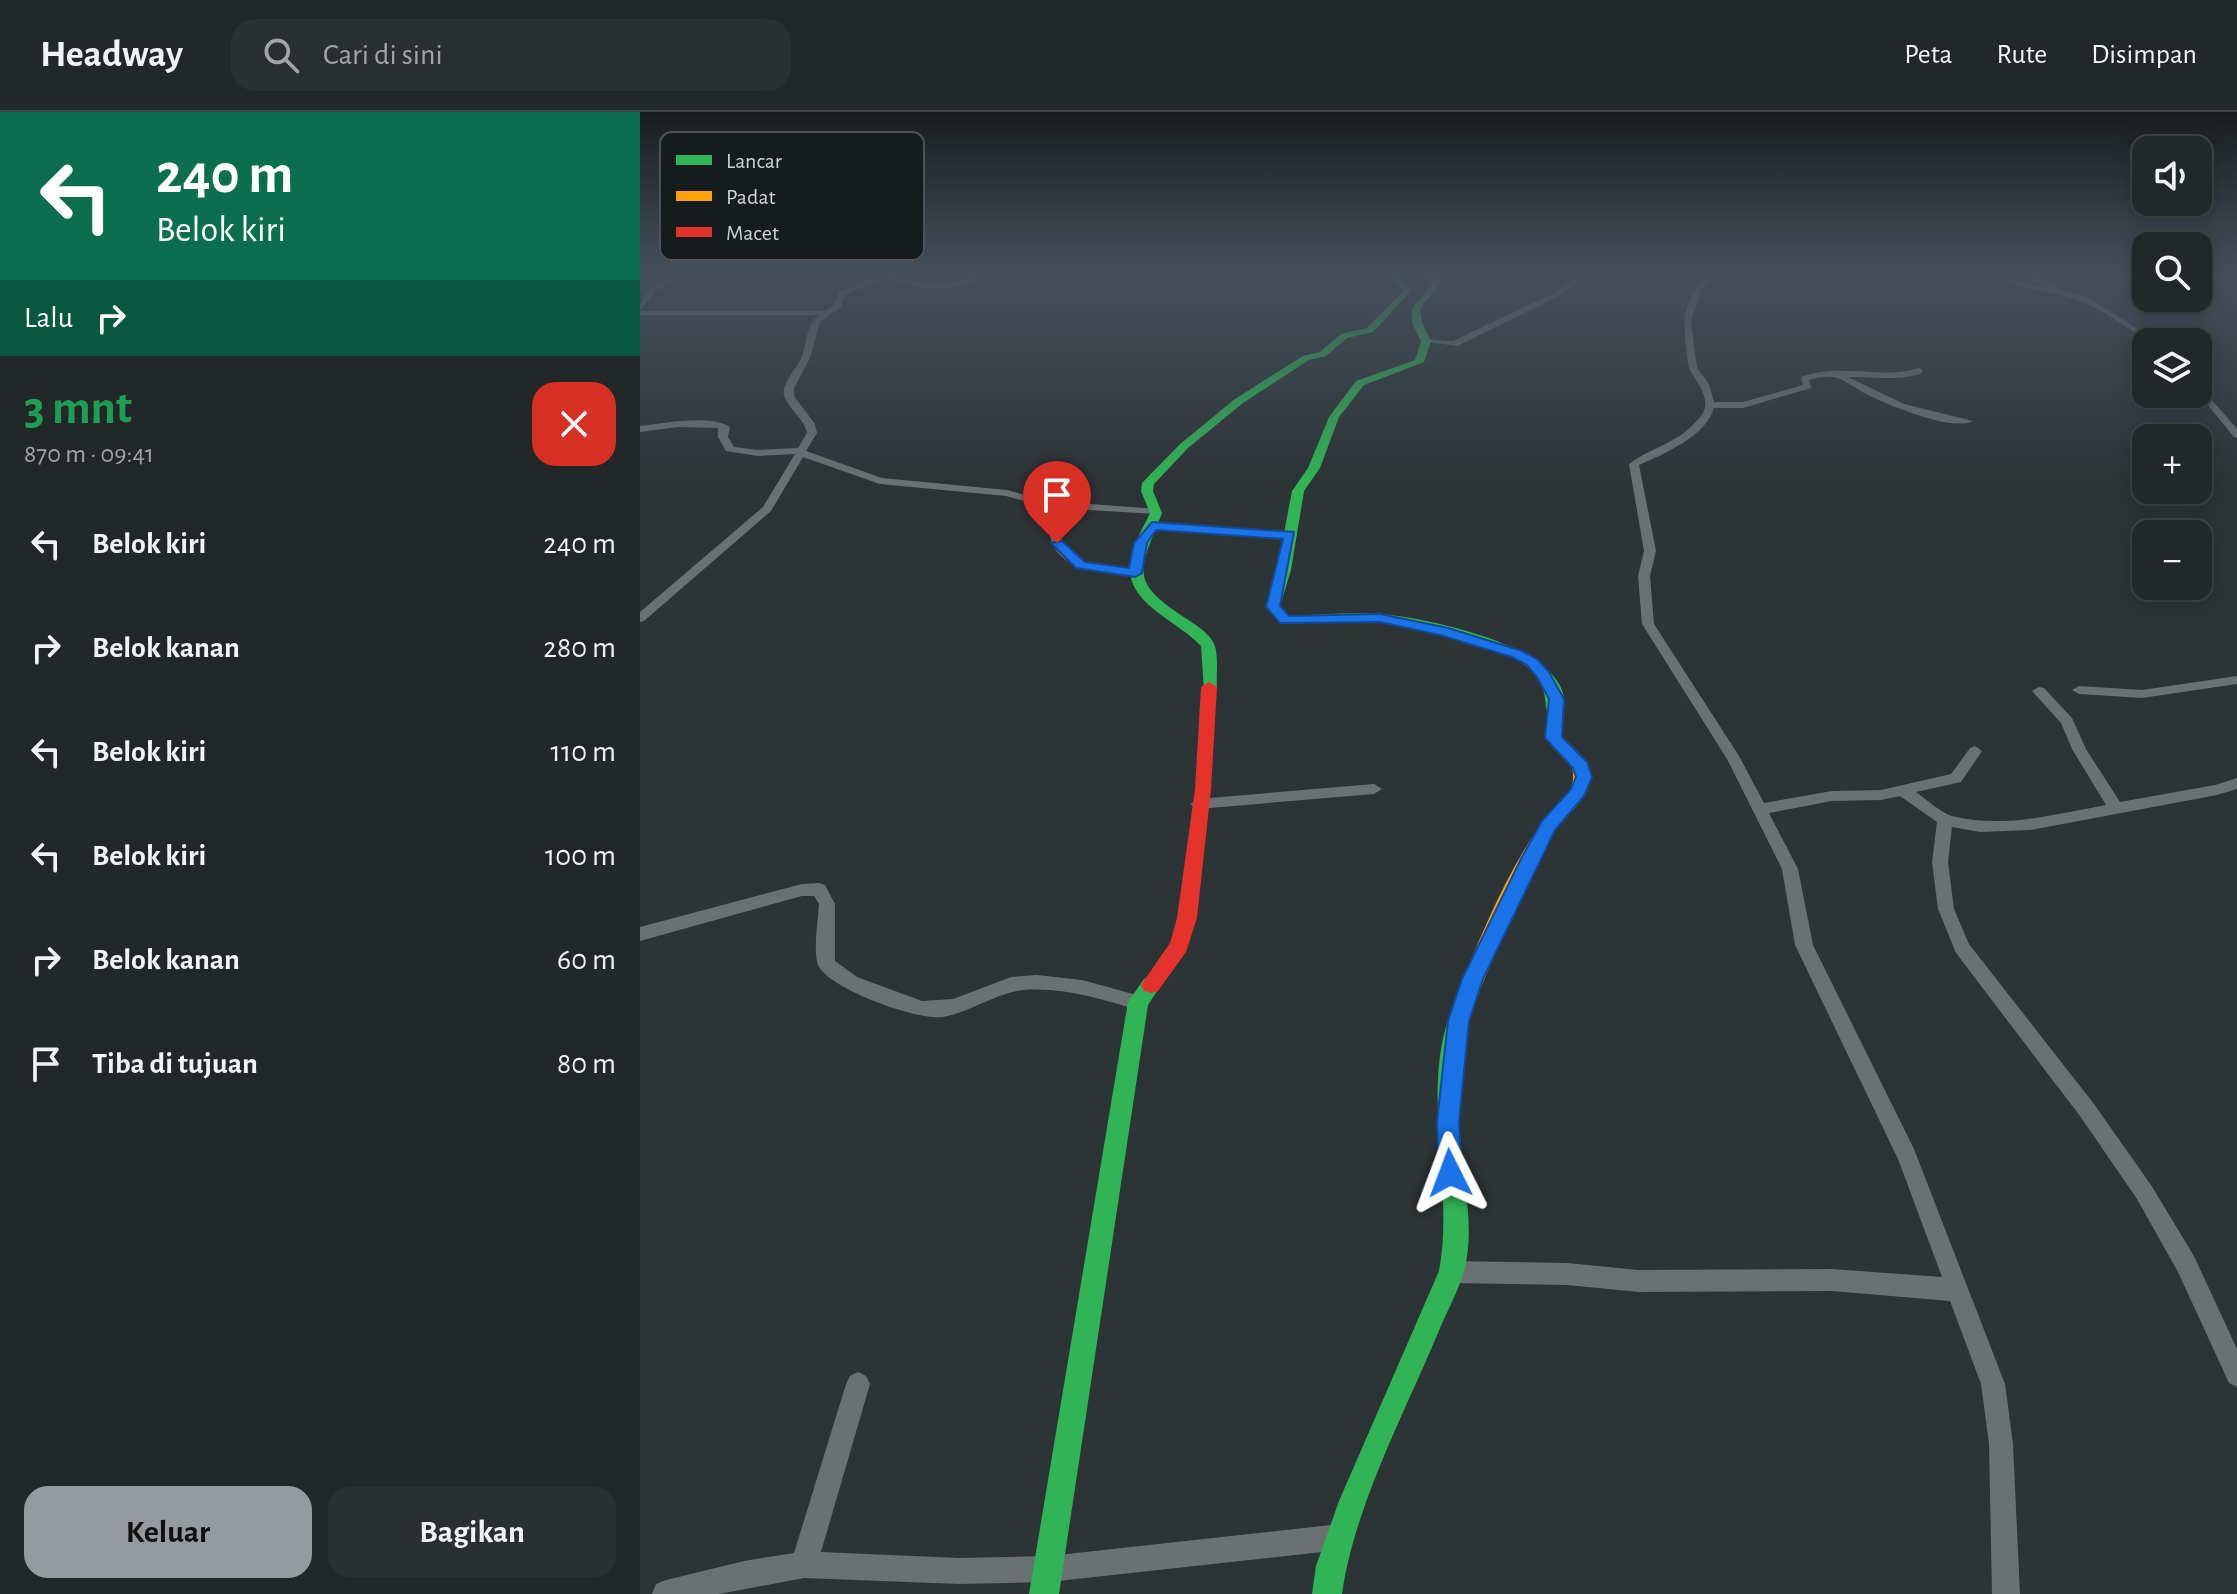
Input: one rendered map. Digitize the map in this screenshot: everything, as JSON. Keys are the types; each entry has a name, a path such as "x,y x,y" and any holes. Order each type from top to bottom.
{"street":[{"path":"640,618 767,509 802,453 812,433 810,424 796,408 789,388 806,358 810,343"},
{"path":"1046,1582 1138,1002 1183,935 1188,916 1210,704 1208,645 1194,631 1147,601 1139,591 1135,573 1141,543 1154,519 1148,483 1214,420 1306,358 1323,354 1336,343"},
{"path":"1327,1594 1340,1537 1451,1272 1457,1248 1448,1122 1458,1021 1473,979 1531,857 1548,826 1578,792 1583,771 1553,738 1557,699 1544,675 1525,658 1443,631 1380,618 1307,622 1285,620 1275,613 1274,597 1284,570 1298,491 1314,468 1334,417 1353,389 1368,379 1419,362 1425,343"},
{"path":"1690,343 1693,368 1705,384 1710,405 1707,415 1681,441 1634,464 1650,551 1644,576 1648,624 1734,759 1793,877 1804,945 1907,1156 1993,1384 1999,1414 2006,1594"},
{"path":"1710,405 1743,405 1806,387 1809,385 1805,377 1879,373 1904,377 1919,371"},
{"path":"1839,375 1871,393 1946,419 1968,421"},
{"path":"2212,404 2237,435"},
{"path":"640,429 678,424 719,425 725,427 723,437 730,449 741,453 802,453 880,481 1007,493 1047,504 1290,535"},
{"path":"1047,504 1055,512 1059,548 1072,560 1097,570 1135,573"},
{"path":"2079,690 2142,694 2237,680"},
{"path":"2039,691 2067,721 2079,749 2115,807"},
{"path":"1761,809 1832,796 1873,796 1956,778 1975,751"},
{"path":"1902,790 1945,820 1980,826 2030,824 2217,790 2237,783"},
{"path":"1198,804 1374,789"},
{"path":"1945,820 1940,862 1946,909 1962,948 2087,1110 2144,1192 2186,1264 2237,1375"},
{"path":"640,934 802,890 819,889 827,904 825,961 829,968 852,984 915,1008 950,1007 1002,986 1022,983 1108,994 1138,1002"},
{"path":"1451,1272 1639,1281 1832,1280 1957,1290"},
{"path":"804,1565 858,1384"},
{"path":"666,1594 744,1574 804,1565 959,1571 1046,1582 1340,1537"}],"traffic: fast":[{"path":"1209,687 1208,645 1198,634 1149,599 1136,576 1138,554 1156,513 1147,491 1148,483 1184,446 1239,401 1306,358 1323,354 1336,343"},
{"path":"1425,343 1419,362 1360,383 1334,417 1314,468 1298,491 1284,570 1273,607 1285,620 1392,619 1501,648 1531,662 1547,679 1553,693 1555,715"},
{"path":"1044,1594 1138,1002 1151,985"},
{"path":"1327,1594 1331,1566 1353,1501 1451,1272 1456,1217 1449,1142 1449,1093 1454,1045 1465,1001"}],"traffic: slow":[{"path":"1465,1001 1523,871 1546,830 1580,788 1581,768 1553,738 1555,715"}],"traffic: jam":[{"path":"1151,985 1179,946 1187,918 1203,789 1209,687"}],"route":[{"path":"1057,543 1081,565 1097,570 1135,573 1141,543 1152,526 1193,526 1290,535 1273,607 1275,613 1285,620 1307,622 1380,618 1443,631 1517,654 1532,662 1544,675 1557,699 1553,738 1581,766 1584,777 1578,792 1548,826 1531,857 1473,979 1458,1021 1457,1063 1448,1122 1450,1173"}]}
